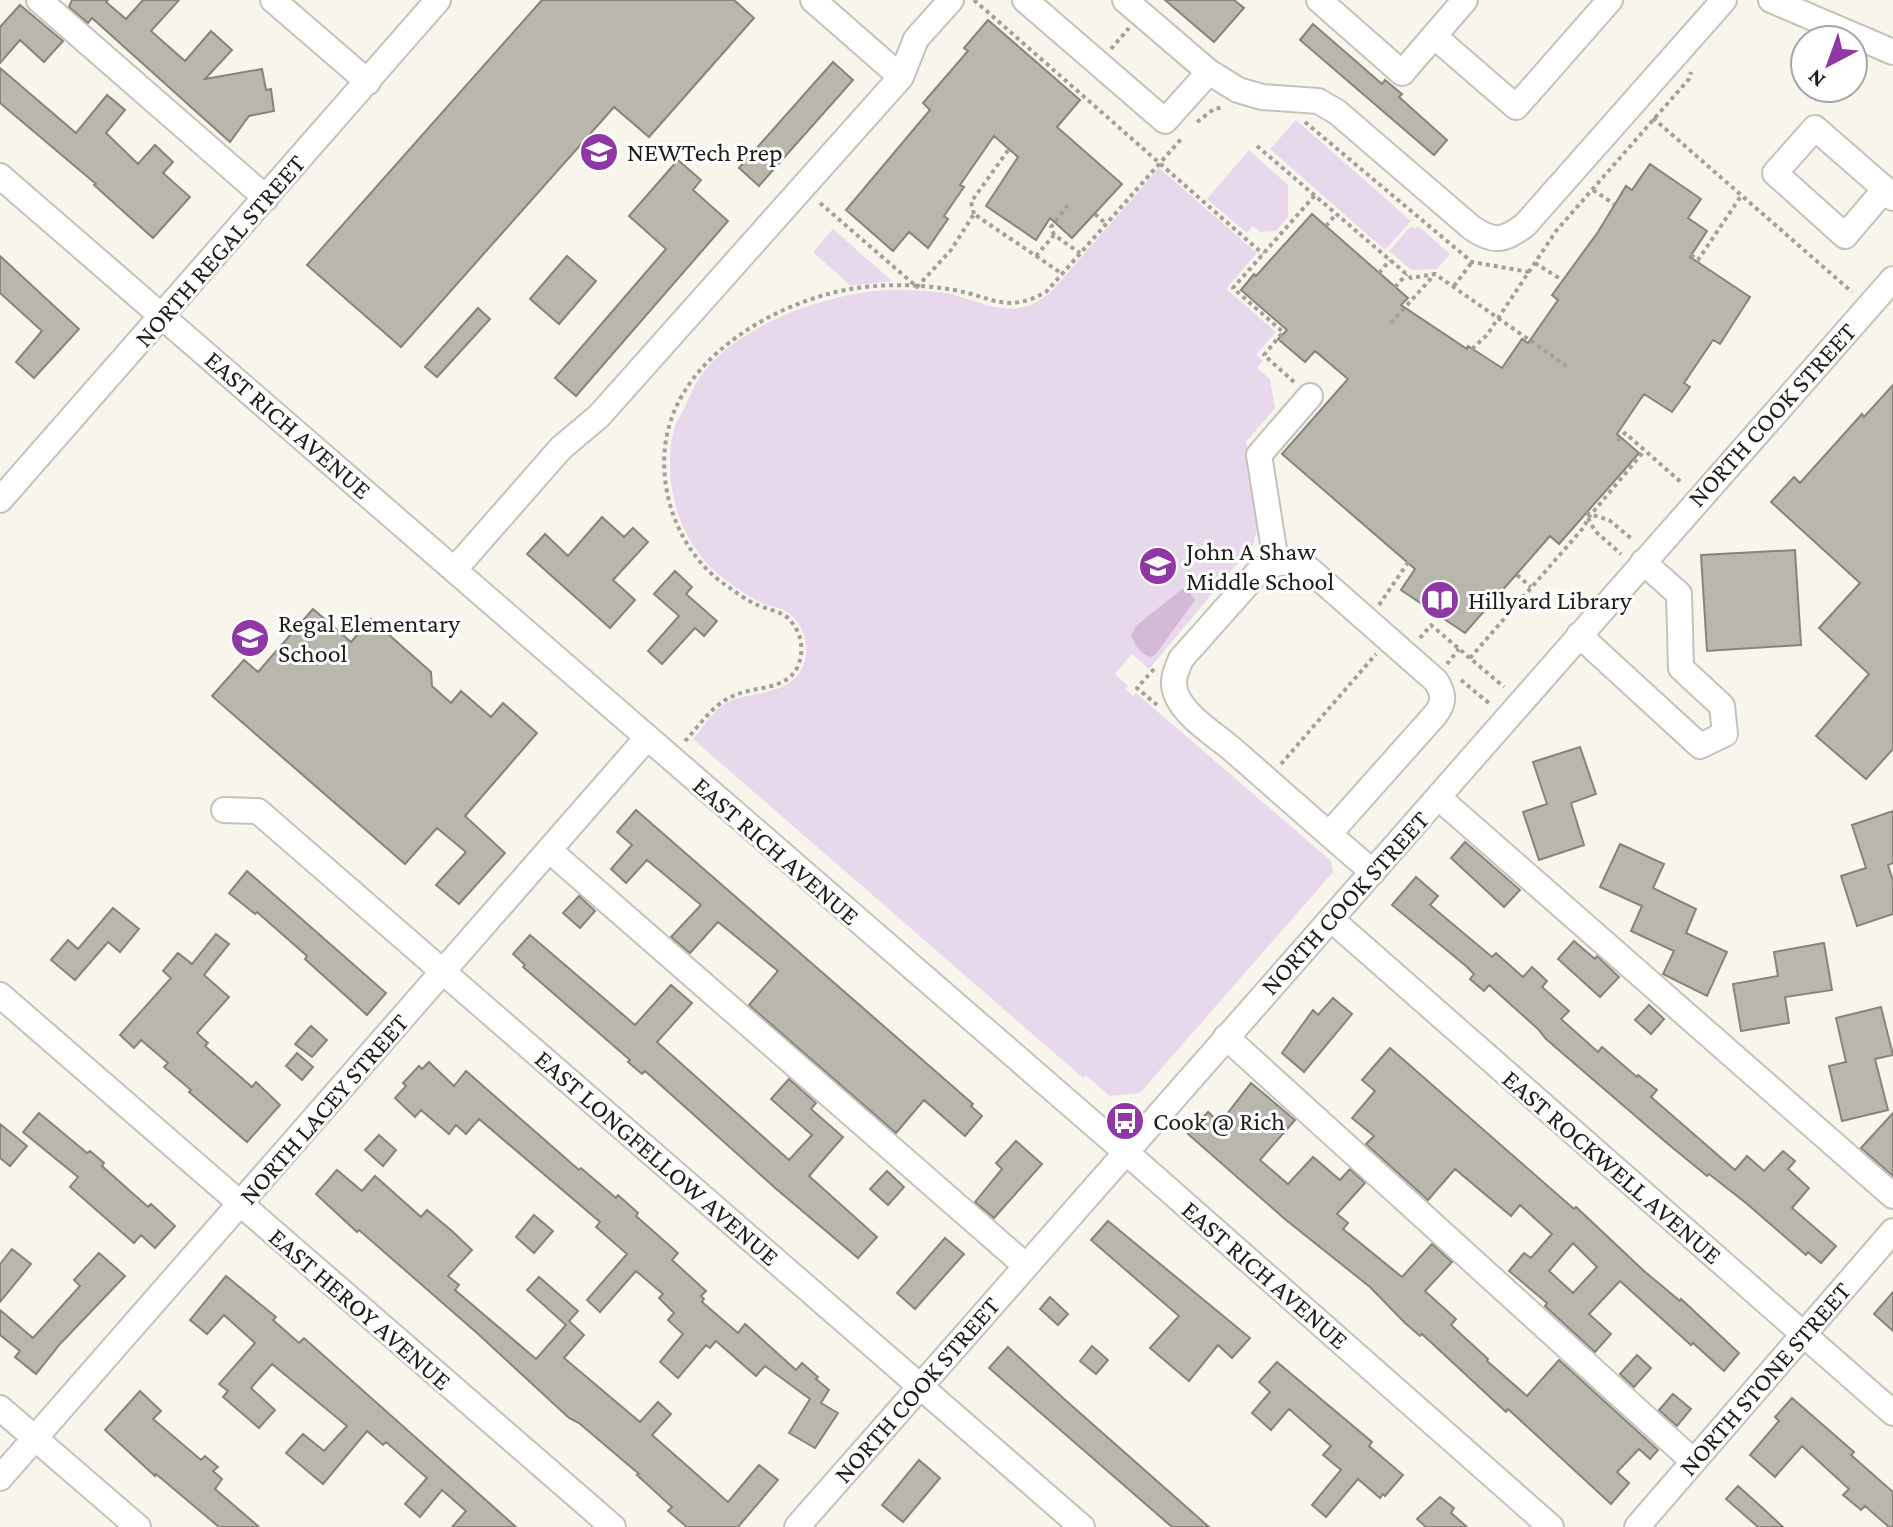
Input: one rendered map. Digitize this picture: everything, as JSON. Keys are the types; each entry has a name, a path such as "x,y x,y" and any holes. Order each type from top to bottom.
{"street":[{"path":"39,0 266,198"},
{"path":"273,0 368,82"},
{"name":"NORTH REGAL STREET","path":"0,500 438,0"},
{"path":"813,0 901,77"},
{"path":"454,570 561,448 599,416 901,77 916,39 951,0"},
{"path":"1025,0 1165,121 1209,72"},
{"path":"1125,0 1209,72 1238,90 1262,97 1318,101 1337,112 1488,239 1510,237 1525,225 1724,0"},
{"path":"1319,0 1402,73 1465,0"},
{"path":"1771,0 1893,52"},
{"path":"1434,36 1516,107 1607,1"},
{"path":"1815,128 1889,193 1845,236 1775,173 1815,128"},
{"name":"EAST RICH AVENUE","path":"0,176 1126,1153 1551,1527"},
{"name":"NORTH COOK STREET","path":"797,1527 1579,635 1632,552 1893,279"},
{"path":"1276,562 1259,455 1310,396"},
{"path":"1579,635 1700,746 1725,734 1722,706 1681,668 1679,594 1632,552"},
{"path":"1329,834 1443,705 1443,692 1436,681 1310,570 1294,562 1276,562 1260,570 1181,659 1174,676 1175,692 1182,705 1329,834 1373,872"},
{"name":"NORTH LACEY STREET","path":"0,1478 646,739"},
{"path":"1439,798 1893,1196"},
{"name":"EAST LONGFELLOW AVENUE","path":"224,810 258,811 1082,1527"},
{"path":"549,850 1026,1266"},
{"name":"EAST ROCKWELL AVENUE","path":"1332,920 1893,1413"},
{"name":"EAST HEROY AVENUE","path":"0,995 613,1527"},
{"path":"1226,1037 1693,1461"},
{"name":"NORTH STONE STREET","path":"1637,1527 1893,1231"},
{"path":"0,1408 138,1527"}],"path":[{"path":"974,0 1263,254"},
{"path":"1472,349 1487,335 1556,231 1689,79 1692,68"},
{"path":"685,741 715,706 734,695 782,683 796,671 803,652 799,631 787,616 755,604 725,585 700,561 678,528 667,495 665,460 672,418 692,379 721,349 769,317 828,294 887,285 954,290 1006,304 1027,303 1046,292 1198,120 1214,109 1235,104"},
{"path":"1653,118 1852,292"},
{"path":"1302,119 1472,262 1529,272"},
{"path":"1257,146 1411,278 1435,274 1568,367"},
{"path":"1009,149 971,202 974,214 1062,273"},
{"path":"803,188 917,287"},
{"path":"1592,189 1614,204"},
{"path":"1310,396 1264,355 1283,332 1233,288 1315,195"},
{"path":"1691,255 1698,260 1742,195"},
{"path":"1070,202 1051,227 1054,235 1080,253"},
{"path":"917,287 951,250 974,214"},
{"path":"1095,214 1106,224"},
{"path":"1326,226 1336,214"},
{"path":"1036,256 1054,235"},
{"path":"1379,273 1390,260"},
{"path":"1454,287 1472,262"},
{"path":"1535,263 1562,280"},
{"path":"1395,287 1407,274"},
{"path":"1391,323 1435,274"},
{"path":"1618,441 1625,433 1683,484"},
{"path":"1470,658 1584,527 1589,516 1645,450"},
{"path":"1589,516 1595,531 1632,552"},
{"path":"1589,516 1609,520 1632,552"},
{"path":"1369,599 1378,607 1409,561"},
{"path":"1517,575 1531,587"},
{"path":"1417,641 1431,625 1504,687"},
{"path":"1281,764 1388,639"},
{"path":"1436,657 1445,665 1460,649"},
{"path":"1156,666 1137,688 1158,706"},
{"path":"1456,675 1490,704"}],"shaded area":[{"path":"1296,120 1411,221 1385,250 1270,149"},
{"path":"1249,150 1288,185 1288,217 1276,231 1260,232 1253,226 1247,233 1207,199"},
{"path":"1159,168 1257,253 1226,289 1276,332 1256,355 1263,361 1257,368 1270,379 1275,408 1246,442 1257,530 1253,545 1149,669 1132,654 1115,674 1128,686 1126,689 1133,696 1136,693 1331,861 1333,872 1140,1093 1110,1096 1086,1076 1083,1078 693,739 726,703 777,689 795,678 804,662 806,645 802,629 792,616 743,592 699,554 679,516 673,495 670,451 675,426 698,380 714,360 761,327 819,303 877,291 945,293 1007,308 1031,305 1049,294"},
{"path":"1411,226 1415,229 1418,226 1450,254 1437,269 1411,270 1389,251"},
{"path":"833,229 892,281 851,286 813,252"},
{"path":"1182,589 1189,591 1195,600 1156,654 1147,656 1138,649 1131,635 1136,626"}],"building":[{"path":"72,0 108,0 106,2 126,19 143,0 179,0 151,31 185,61 211,31 232,50 205,79 262,69 266,90 271,89 274,111 249,116 230,142 92,18 88,23 69,7"},
{"name":"NEWTech Prep","path":"542,0 734,0 754,18 649,137 614,107 401,347 307,265"},
{"path":"1165,0 1234,0 1244,8 1214,42"},
{"path":"20,5 63,41 44,62 20,40 0,63 0,27"},
{"path":"988,20 1080,100 1057,127 1122,184 1072,238 1050,218 1036,240 986,206 1018,157 994,136 960,185 964,187 944,216 948,219 928,248 909,232 893,251 846,210 930,110 923,103 968,51 964,48"},
{"path":"1313,24 1382,84 1385,80 1402,94 1399,97 1447,140 1434,155 1300,40"},
{"path":"833,62 853,80 759,186 739,168"},
{"path":"0,68 76,133 107,95 125,110 106,133 138,164 155,145 173,162 163,173 190,197 153,238 96,184 0,103"},
{"path":"678,160 701,180 693,190 728,221 576,396 555,378 666,249 629,216"},
{"path":"1650,164 1701,199 1688,218 1707,231 1690,257 1750,297 1720,344 1713,340 1684,383 1690,387 1672,412 1644,394 1617,434 1639,453 1559,544 1550,536 1465,633 1401,590 1415,569 1282,454 1348,379 1315,351 1305,362 1278,339 1287,330 1241,290 1312,214 1408,298 1401,305 1467,349 1468,346 1502,368 1522,339 1528,343 1558,300 1552,295 1598,232 1626,186 1632,190"},
{"path":"0,256 79,329 34,378 16,362 42,331 0,293"},
{"path":"567,256 596,281 559,324 530,299"},
{"path":"478,308 490,319 437,377 425,367"},
{"path":"1893,385 1893,749 1866,779 1816,736 1869,674 1819,628 1860,583 1771,502 1794,477 1800,483 1862,414 1864,417"},
{"path":"602,517 624,537 633,528 648,542 613,580 635,600 610,628 527,554 545,534 568,556"},
{"path":"1795,550 1801,645 1707,651 1701,555"},
{"path":"675,571 692,587 686,594 717,621 704,636 695,628 662,664 648,651 679,616 654,594"},
{"path":"313,609 351,642 371,619 431,672 432,686 451,703 461,691 491,717 503,703 537,733 465,816 505,853 459,904 436,885 466,852 437,828 405,864 212,696 244,660 258,672"},
{"path":"1580,747 1596,794 1571,803 1584,845 1539,860 1523,812 1547,804 1533,762"},
{"path":"636,810 973,1104 971,1106 982,1116 965,1136 924,1100 896,1133 749,1005 778,971 718,922 690,953 671,937 701,905 647,860 626,883 611,869 632,845 617,832"},
{"path":"1893,811 1893,863 1888,865 1893,881 1893,914 1857,926 1841,876 1866,868 1852,825"},
{"path":"1465,842 1520,890 1504,907 1451,858"},
{"path":"1620,844 1664,864 1653,888 1696,909 1686,933 1727,952 1707,996 1663,974 1674,951 1631,931 1642,906 1600,887"},
{"path":"247,871 386,993 367,1015 305,959 307,956 257,912 255,914 229,893"},
{"path":"1416,877 1438,896 1430,905 1492,957 1496,953 1523,977 1532,967 1547,981 1542,987 1569,1011 1561,1019 1598,1052 1602,1047 1657,1090 1651,1097 1735,1170 1747,1156 1764,1171 1783,1151 1795,1161 1788,1169 1809,1188 1792,1208 1836,1246 1821,1263 1808,1252 1806,1255 1746,1203 1668,1144 1546,1039 1489,985 1484,991 1470,979 1474,974 1466,966 1392,905"},
{"path":"579,896 595,911 580,928 563,913"},
{"path":"113,908 139,929 120,952 108,942 75,980 51,960 68,940 78,949"},
{"path":"216,934 229,944 204,975 229,997 197,1033 208,1043 205,1046 252,1087 256,1082 280,1105 247,1142 189,1092 191,1090 164,1067 168,1063 141,1040 134,1048 120,1035 171,978 163,971 178,953 192,964"},
{"path":"530,935 635,1025 671,985 692,1003 657,1042 789,1160 812,1135 771,1099 789,1079 816,1103 811,1109 843,1137 809,1176 877,1237 858,1258 645,1071 642,1074 628,1062 630,1060 523,967 525,965 513,954"},
{"path":"1574,941 1595,959 1597,956 1619,977 1600,997 1558,959"},
{"path":"1824,943 1832,990 1785,997 1789,1023 1741,1031 1733,984 1778,976 1774,952"},
{"path":"1333,998 1352,1014 1304,1072 1282,1053 1313,1010 1318,1015"},
{"path":"1649,1005 1664,1019 1651,1034 1635,1020"},
{"path":"1881,1007 1893,1055 1875,1059 1888,1110 1842,1121 1829,1066 1846,1062 1836,1018"},
{"path":"311,1026 327,1040 312,1057 295,1044"},
{"path":"1390,1048 1574,1209 1576,1207 1739,1353 1724,1371 1620,1281 1589,1314 1611,1334 1595,1352 1545,1306 1547,1303 1509,1271 1524,1253 1531,1258 1552,1234 1520,1205 1511,1216 1455,1169 1428,1200 1366,1144 1374,1136 1352,1118 1375,1091 1362,1080","holes":["1573,1243 1597,1267 1573,1293 1549,1271"]},
{"path":"297,1053 313,1067 302,1080 286,1066"},
{"path":"429,1062 454,1086 466,1071 579,1170 581,1168 638,1213 636,1216 678,1253 672,1260 706,1291 701,1296 704,1299 702,1302 738,1333 745,1324 796,1370 802,1363 818,1377 816,1379 829,1390 821,1403 838,1413 815,1448 789,1433 810,1399 765,1366 756,1376 716,1341 710,1348 706,1345 678,1378 660,1362 683,1334 668,1320 674,1313 659,1298 663,1294 636,1271 600,1312 587,1300 627,1254 596,1227 600,1222 479,1119 466,1134 456,1125 449,1134 421,1110 415,1117 395,1098 406,1086 403,1083 419,1066 422,1069"},
{"path":"1251,1083 1295,1120 1260,1160 1288,1184 1313,1157 1340,1180 1350,1169 1365,1183 1337,1214 1348,1223 1343,1229 1402,1277 1432,1244 1452,1262 1425,1291 1456,1319 1451,1325 1487,1361 1527,1396 1559,1360 1658,1450 1650,1459 1639,1449 1617,1472 1629,1483 1611,1504 1508,1409 1506,1412 1422,1334 1420,1336 1405,1323 1370,1287 1286,1220 1188,1134 1208,1112 1220,1123"},
{"path":"39,1113 87,1153 90,1151 104,1163 102,1166 148,1207 151,1204 175,1226 155,1248 141,1235 134,1243 70,1187 78,1177 23,1132"},
{"path":"1893,1113 1893,1176 1861,1148"},
{"path":"0,1124 27,1146 10,1166 0,1158"},
{"path":"379,1135 396,1150 383,1166 365,1150"},
{"path":"1016,1141 1042,1164 994,1218 975,1202 1002,1169 996,1163"},
{"path":"337,1170 362,1191 375,1176 421,1217 427,1210 472,1250 448,1276 459,1285 455,1290 536,1359 566,1325 527,1290 539,1277 578,1311 569,1321 584,1335 564,1358 640,1422 658,1402 671,1414 652,1435 728,1502 759,1465 778,1480 738,1527 687,1527 668,1511 672,1507 639,1474 569,1418 477,1333 316,1194"},
{"path":"887,1171 904,1187 888,1205 870,1189"},
{"path":"534,1215 553,1231 534,1253 516,1237"},
{"path":"1108,1221 1250,1338 1232,1358 1218,1345 1189,1381 1150,1348 1179,1316 1091,1240"},
{"path":"945,1238 964,1254 915,1309 897,1293"},
{"path":"12,1249 31,1264 0,1302 0,1264"},
{"path":"99,1253 125,1276 60,1344 36,1374 15,1357 20,1351 0,1335 0,1310 33,1338 80,1286 74,1280"},
{"path":"226,1276 276,1317 273,1320 299,1343 304,1338 516,1527 452,1527 466,1511 442,1490 420,1517 405,1504 427,1478 386,1442 383,1445 367,1431 323,1484 286,1453 303,1434 324,1451 347,1426 272,1364 251,1388 275,1410 259,1428 223,1397 228,1391 219,1384 255,1343 224,1315 207,1334 190,1320"},
{"path":"1893,1292 1893,1331 1874,1314"},
{"path":"1050,1297 1068,1314 1058,1325 1040,1309"},
{"path":"1092,1346 1108,1360 1096,1374 1080,1361"},
{"path":"1008,1347 1209,1527 1172,1527 989,1368"},
{"path":"1637,1355 1651,1368 1634,1387 1620,1374"},
{"path":"1277,1362 1372,1442 1369,1446 1403,1475 1385,1496 1383,1494 1380,1498 1358,1479 1326,1517 1312,1505 1341,1470 1323,1455 1331,1446 1289,1409 1271,1430 1252,1413 1270,1392 1259,1382"},
{"path":"140,1391 161,1411 153,1419 201,1460 205,1456 218,1467 213,1471 222,1479 215,1489 259,1527 219,1527 155,1476 105,1430"},
{"path":"1673,1394 1691,1409 1677,1426 1659,1410"},
{"path":"1792,1398 1854,1452 1851,1455 1893,1492 1893,1527 1865,1506 1861,1510 1843,1495 1849,1489 1802,1446 1775,1477 1750,1455 1779,1421 1775,1417"},
{"path":"919,1460 940,1478 903,1522 882,1505"},
{"path":"1738,1486 1783,1527 1758,1527 1726,1499"},
{"path":"1440,1497 1454,1508 1451,1513 1467,1527 1426,1527 1417,1519"}],"place":[{"name":"NEWTech Prep","path":"599,152"},
{"name":"John A Shaw Middle School","path":"1158,566"},
{"name":"Hillyard Library","path":"1440,600"},
{"name":"Regal Elementary School","path":"250,638"},
{"name":"Cook @ Rich","path":"1125,1121"}]}
